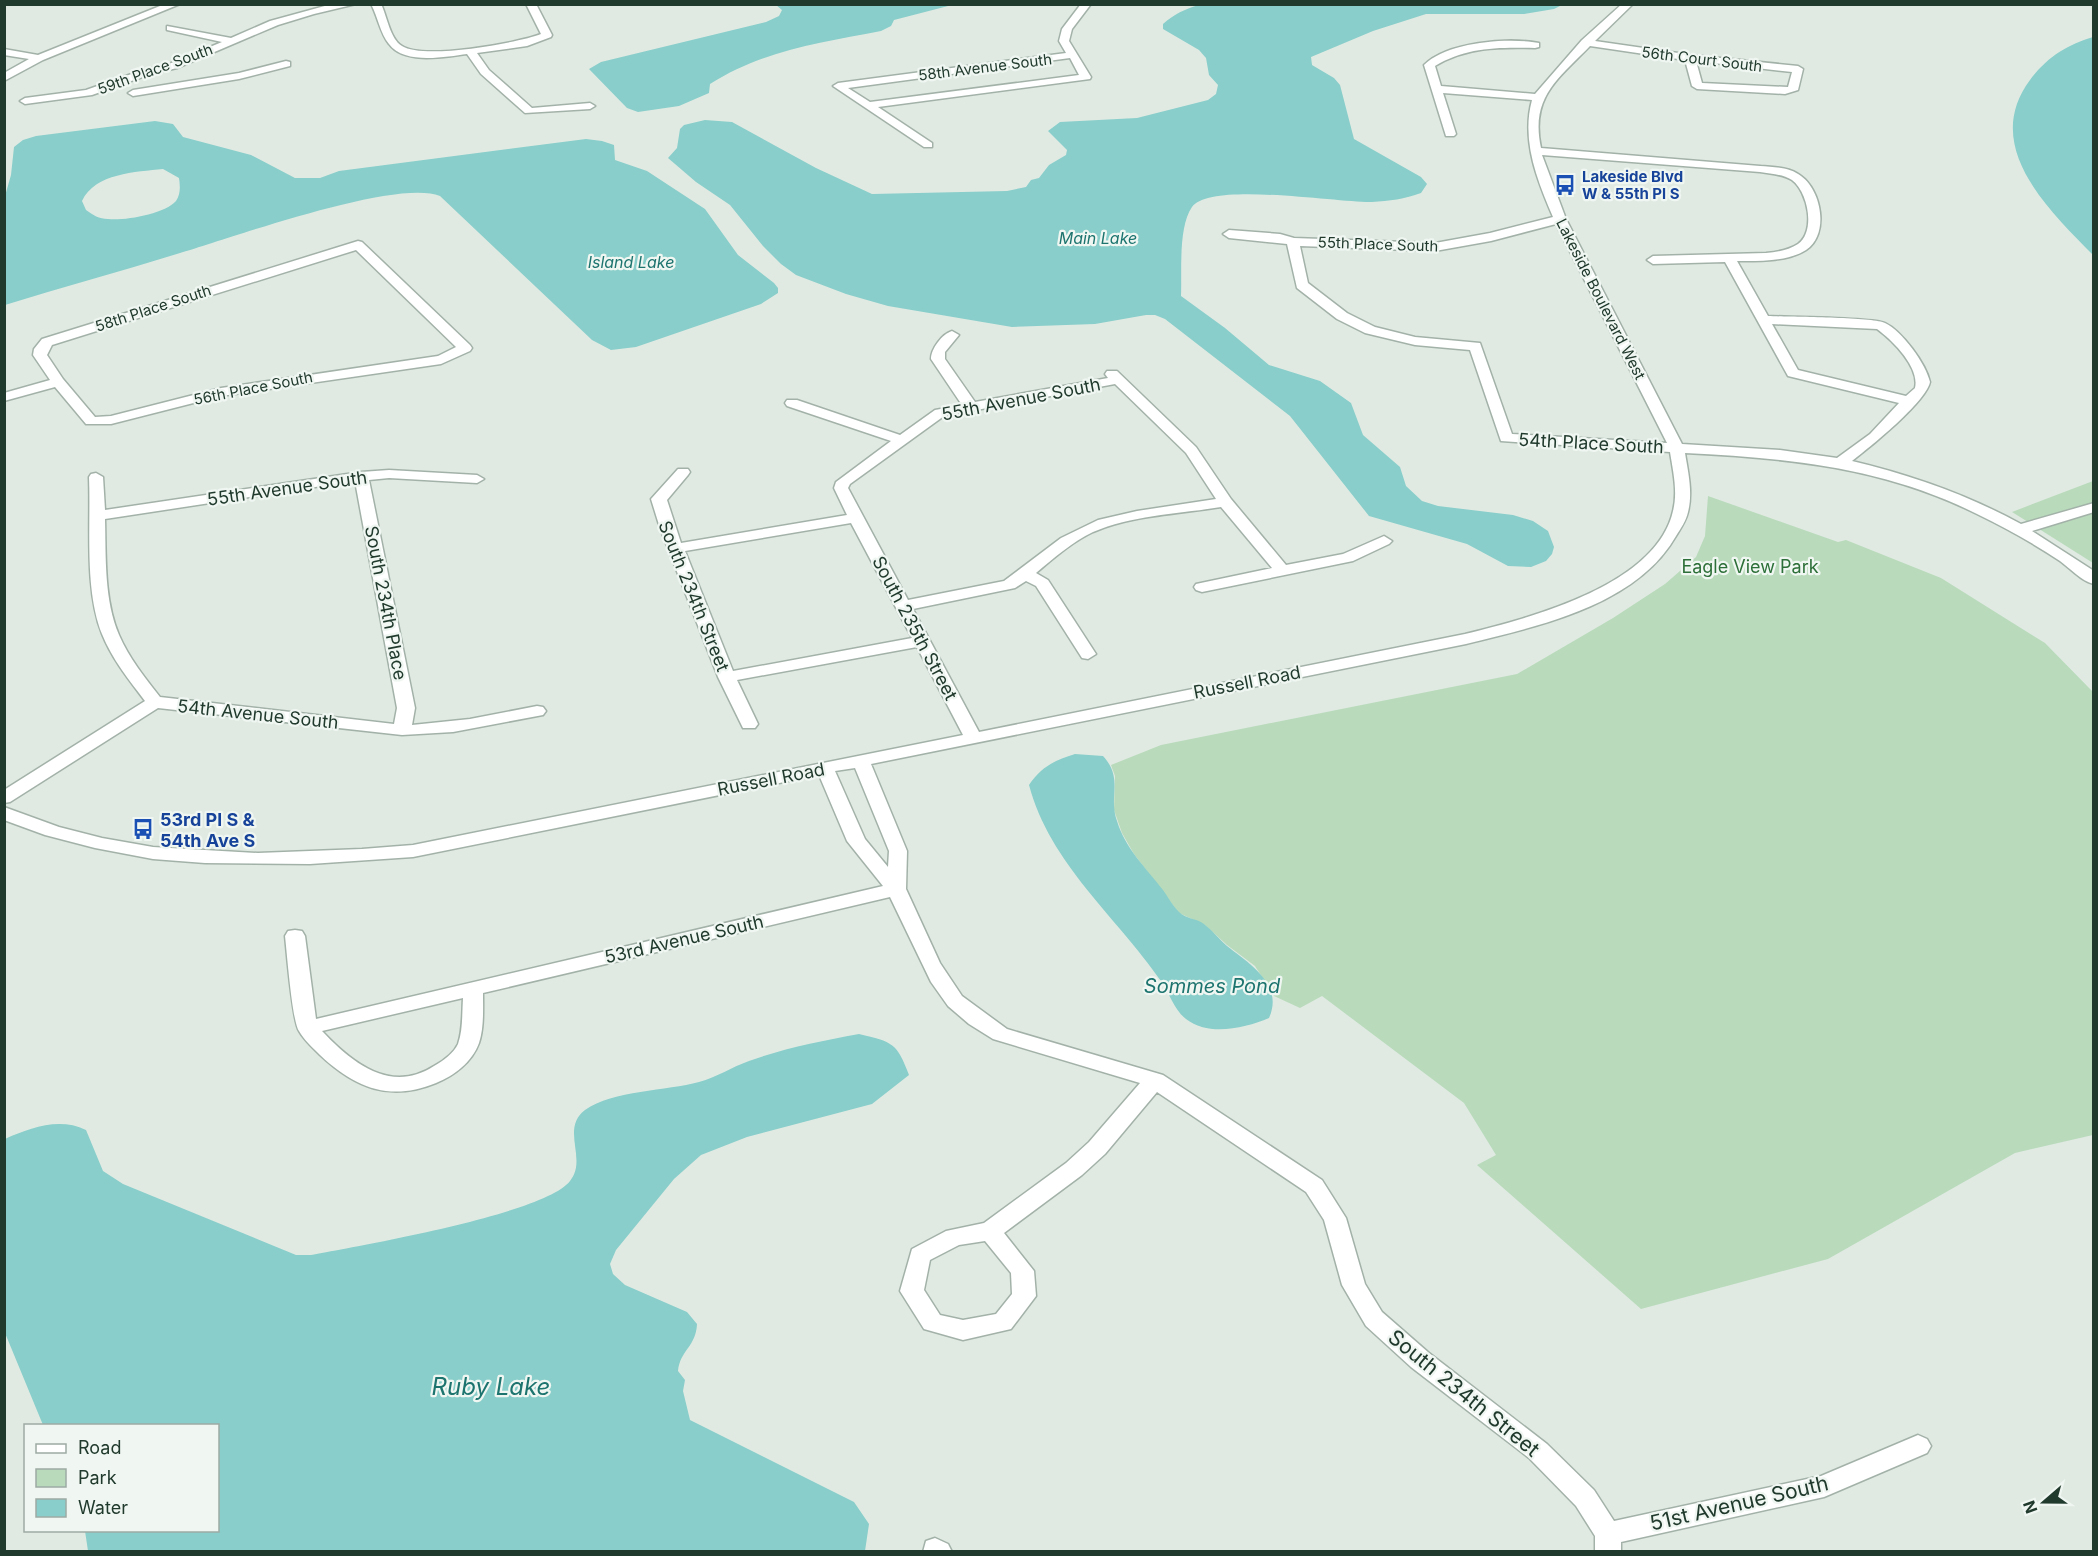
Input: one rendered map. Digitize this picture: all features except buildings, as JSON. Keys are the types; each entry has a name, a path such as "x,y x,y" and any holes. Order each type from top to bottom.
{"street":[{"path":"4,78 39,58 175,4"},
{"name":"59th Place South","path":"25,101 88,93 144,73 173,66 312,11 351,4"},
{"path":"376,4 394,46 405,51 431,54 527,43 547,35 531,4"},
{"name":"58th Avenue South","path":"870,105 838,86 1073,55 1064,41 1067,29 1086,4"},
{"path":"1436,89 1538,97 1586,42 1629,4"},
{"path":"171,28 233,41"},
{"name":"56th Court South","path":"1586,42 1690,59 1798,69 1793,90 1773,92 1697,86 1690,59"},
{"path":"1450,134 1429,65 1441,56 1476,46 1534,45"},
{"path":"470,51 485,72 529,111 590,106"},
{"path":"4,52 39,58"},
{"path":"870,105 1086,77 1073,55"},
{"path":"133,93 209,81 286,64"},
{"path":"173,66 209,81"},
{"name":"Lakeside Boulevard West","path":"1534,621 1585,602 1630,577 1661,550 1679,519 1683,486 1677,448 1560,219 1545,185 1536,151 1534,122 1538,97"},
{"path":"870,105 928,146"},
{"path":"1536,151 1760,169 1787,174 1800,181 1804,188 1815,228 1809,241 1803,247 1776,255 1653,260"},
{"name":"55th Place South","path":"1229,234 1280,238 1293,242 1435,248 1491,237 1560,219"},
{"name":"54th Place South","path":"1293,242 1302,285 1354,323 1390,335 1440,345 1475,346 1506,438 1780,453 1840,463 1914,483 1970,505 2051,548 2094,579"},
{"name":"56th Place South","path":"58,382 91,421 111,420 221,392 441,360 465,348 358,245"},
{"name":"58th Place South","path":"58,382 40,355 46,342 358,245"},
{"path":"1729,258 1793,373 1909,401"},
{"path":"1763,320 1880,325 1888,330 1919,372 1923,382 1920,392 1875,437 1840,463"},
{"path":"952,335 938,352 938,358 971,407"},
{"name":"55th Avenue South","path":"856,518 841,488 843,482 940,413 1115,377 1191,450 1225,502"},
{"path":"4,397 58,382"},
{"path":"792,403 902,440"},
{"name":"South 234th Street","path":"683,472 659,500 664,522 726,677 749,724"},
{"name":"55th Avenue South","path":"98,516 361,476 389,474 477,479"},
{"name":"South 234th Place","path":"361,476 406,708 402,730"},
{"path":"96,477 101,583 107,626 132,672 155,702"},
{"path":"903,606 1009,585 1059,547 1088,529 1126,519 1225,502 1283,572"},
{"path":"2019,530 2094,507"},
{"path":"676,548 856,518"},
{"name":"South 235th Street","path":"856,518 974,738"},
{"path":"1202,587 1347,558 1384,541"},
{"path":"1026,574 1042,583 1088,654"},
{"name":"Russell Road","path":"4,813 35,826 102,845 200,856 331,859 412,851 1466,639 1534,621"},
{"path":"726,677 921,641"},
{"name":"54th Avenue South","path":"4,798 155,702 402,730 432,730 537,711"},
{"path":"861,761 898,851 896,889"},
{"path":"825,768 856,841 896,889 937,975 953,999 977,1021 1000,1034 1155,1080 1097,1148 1082,1162 990,1231 954,1237 920,1255 912,1292 932,1322 963,1330 1003,1322 1024,1296 1022,1270 990,1231"},
{"name":"53rd Avenue South","path":"307,1028 896,889"},
{"path":"295,936 307,1028 334,1058 359,1075 384,1084 402,1087 424,1081 441,1072 464,1052 471,1029 473,989"},
{"name":"South 234th Street","path":"1155,1080 1314,1186 1335,1218 1354,1285 1374,1319 1419,1360 1538,1451 1585,1498 1608,1543"},
{"name":"51st Avenue South","path":"1608,1543 1824,1486 1918,1446"}],"green space":[{"path":"2093,481 2093,563 2012,512"},
{"name":"Eagle View Park","path":"1708,496 1838,542 1846,540 1941,578 2045,643 2093,692 2093,1135 2015,1153 1828,1259 1641,1309 1477,1165 1496,1155 1464,1103 1322,996 1300,1008 1274,996 1255,966 1205,925 1179,913 1134,854 1122,833 1114,810 1115,776 1111,765 1161,745 1517,674 1613,618 1665,584 1696,557 1705,536"}],"water":[{"path":"776,5 952,5 894,20 891,26 881,31 771,55 730,72 710,84 709,93 679,106 638,112 627,108 589,69 601,62 766,22 779,16 782,10"},
{"name":"Main Lake","path":"1199,5 1562,5 1554,9 1524,14 1426,14 1373,31 1311,57 1312,65 1334,78 1340,85 1354,139 1421,177 1427,184 1421,193 1378,202 1248,194 1223,195 1204,199 1192,207 1188,216 1181,263 1181,296 1225,328 1269,365 1320,381 1351,403 1363,435 1400,467 1406,486 1422,501 1438,506 1513,515 1533,521 1548,531 1554,547 1546,561 1531,567 1508,566 1467,544 1369,516 1290,416 1165,319 1155,315 1146,315 1095,324 1012,327 888,306 846,294 796,275 781,264 763,246 730,205 696,182 668,158 677,148 680,129 684,125 705,120 732,122 816,168 872,194 1007,191 1026,187 1031,180 1039,178 1049,165 1066,155 1067,150 1048,131 1060,122 1137,118 1208,100 1216,94 1218,85 1209,75 1206,58 1199,50 1163,29 1163,24 1171,17"},
{"path":"2093,37 2093,255 2057,218 2026,175 2017,152 2013,129 2017,105 2030,80 2043,65 2058,53"},
{"name":"Island Lake","path":"155,121 173,124 183,137 251,155 295,178 320,178 339,171 586,139 602,141 614,145 615,160 647,171 705,209 738,255 774,283 778,288 778,293 761,304 636,347 611,350 592,340 440,196 419,193 388,195 313,212 5,305 5,196 11,175 14,147 23,140 36,136","holes":["163,169 179,178 180,187 176,201 163,210 144,216 124,219 102,218 86,210 82,201 96,185 117,176"]},
{"name":"Sommes Pond","path":"1075,754 1103,756 1109,764 1114,780 1115,812 1125,840 1179,912 1204,924 1262,976 1272,995 1269,1018 1227,1029 1205,1028 1186,1019 1178,1011 1164,985 1143,957 1068,865 1052,840 1029,785 1038,773 1049,765"},
{"name":"Ruby Lake","path":"859,1034 879,1039 897,1050 909,1075 872,1104 747,1137 701,1155 674,1179 616,1250 610,1264 613,1274 625,1285 687,1312 697,1324 694,1338 679,1364 678,1371 685,1380 683,1391 690,1420 854,1502 869,1524 865,1551 88,1551 85,1532 219,1532 219,1424 43,1424 5,1333 5,1139 34,1128 55,1124 76,1126 86,1130 103,1171 123,1184 296,1255 311,1255 449,1227 526,1205 554,1193 570,1181 575,1172 576,1163 575,1126 585,1110 597,1103 610,1098 699,1082 743,1063 817,1042"}],"place":[{"name":"Lakeside Blvd W & 55th Pl S","path":"1565,185"},
{"name":"53rd Pl S & 54th Ave S","path":"143,829"}]}
